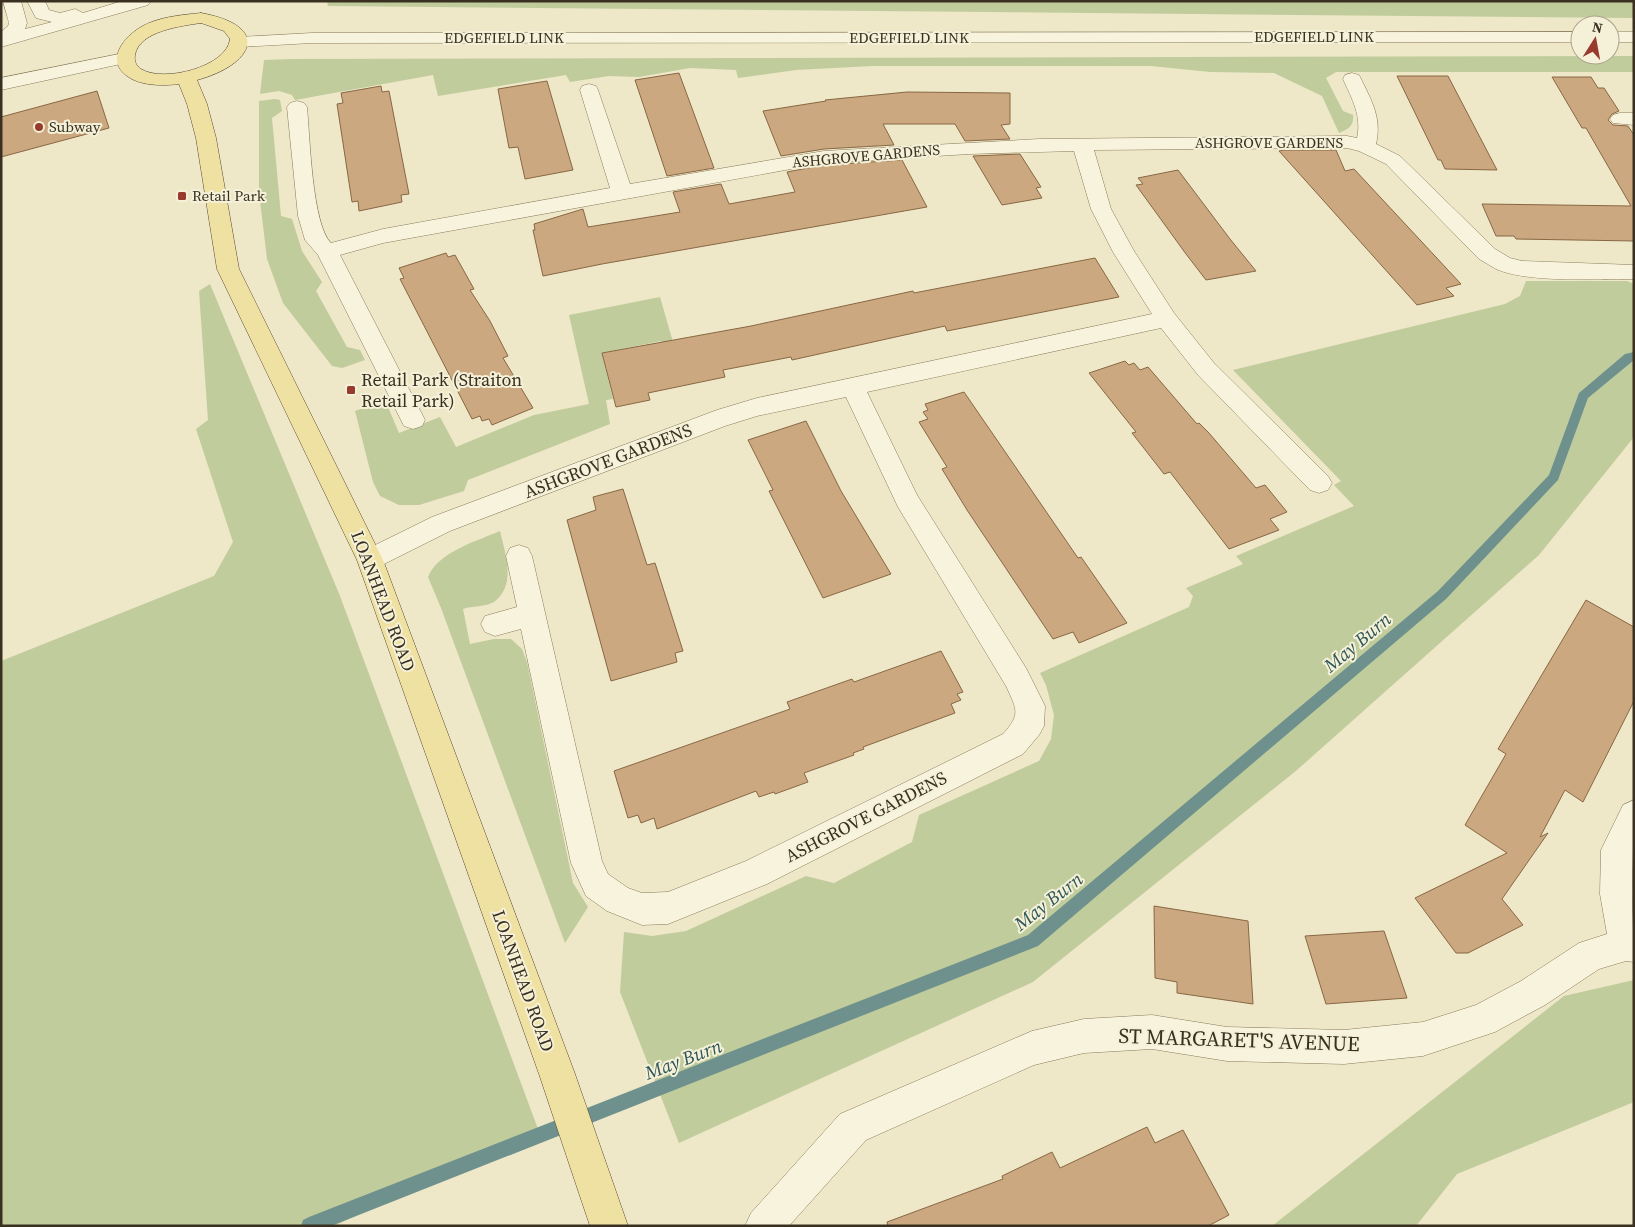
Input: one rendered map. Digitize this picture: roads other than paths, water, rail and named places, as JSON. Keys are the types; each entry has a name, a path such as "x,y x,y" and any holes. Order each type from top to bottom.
{"main road":[{"path":"200,18 212,1"},
{"path":"200,18 217,20 230,25 237,33 239,42 234,52 222,63 206,71 186,77 170,79 142,76 132,72 126,66 124,58 127,49 135,39 149,30 174,22 200,18"},
{"name":"LOANHEAD ROAD","path":"186,77 197,104 206,138 228,269 370,560 557,1074 609,1226"}],"street":[{"path":"2,42 17,28 18,23 12,1"},
{"path":"36,1 42,14 60,18 101,7 141,1"},
{"path":"2,42 141,1"},
{"name":"EDGEFIELD LINK","path":"239,42 322,38 1570,37"},
{"path":"1620,37 1634,37"},
{"path":"1,84 124,58"},
{"path":"1352,79 1370,116 1370,131 1365,146"},
{"path":"589,90 622,192"},
{"path":"297,107 308,216 316,240 327,251 413,420"},
{"name":"ASHGROVE GARDENS","path":"327,251 383,236 824,157 969,148 1347,142 1365,146 1393,160 1486,254 1504,264 1544,270 1634,272"},
{"path":"1082,145 1102,209 1124,252 1166,318 1206,369 1319,483"},
{"name":"ASHGROVE GARDENS","path":"370,560 441,524 717,420 757,407 1166,318"},
{"name":"ASHGROVE GARDENS","path":"519,556 587,863 597,885 618,900 642,909 668,908 756,873 1012,744 1029,726 1030,706 1016,677 907,500 853,387"},
{"path":"495,624 532,615"},
{"path":"1630,946 1616,894 1617,850 1634,815"},
{"name":"ST MARGARET'S AVENUE","path":"764,1226 853,1127 1032,1048 1084,1036 1152,1032 1227,1044 1344,1047 1423,1039 1483,1020 1532,993 1590,955 1630,946"}],"waterway":[{"name":"May Burn","path":"309,1226 1033,941 1442,595 1554,477 1583,396 1629,357 1634,356"}],"place":[{"name":"Subway","path":"39,127"},
{"name":"Retail Park","path":"182,196"},
{"name":"Retail Park (Straiton Retail Park)","path":"351,390"}]}
